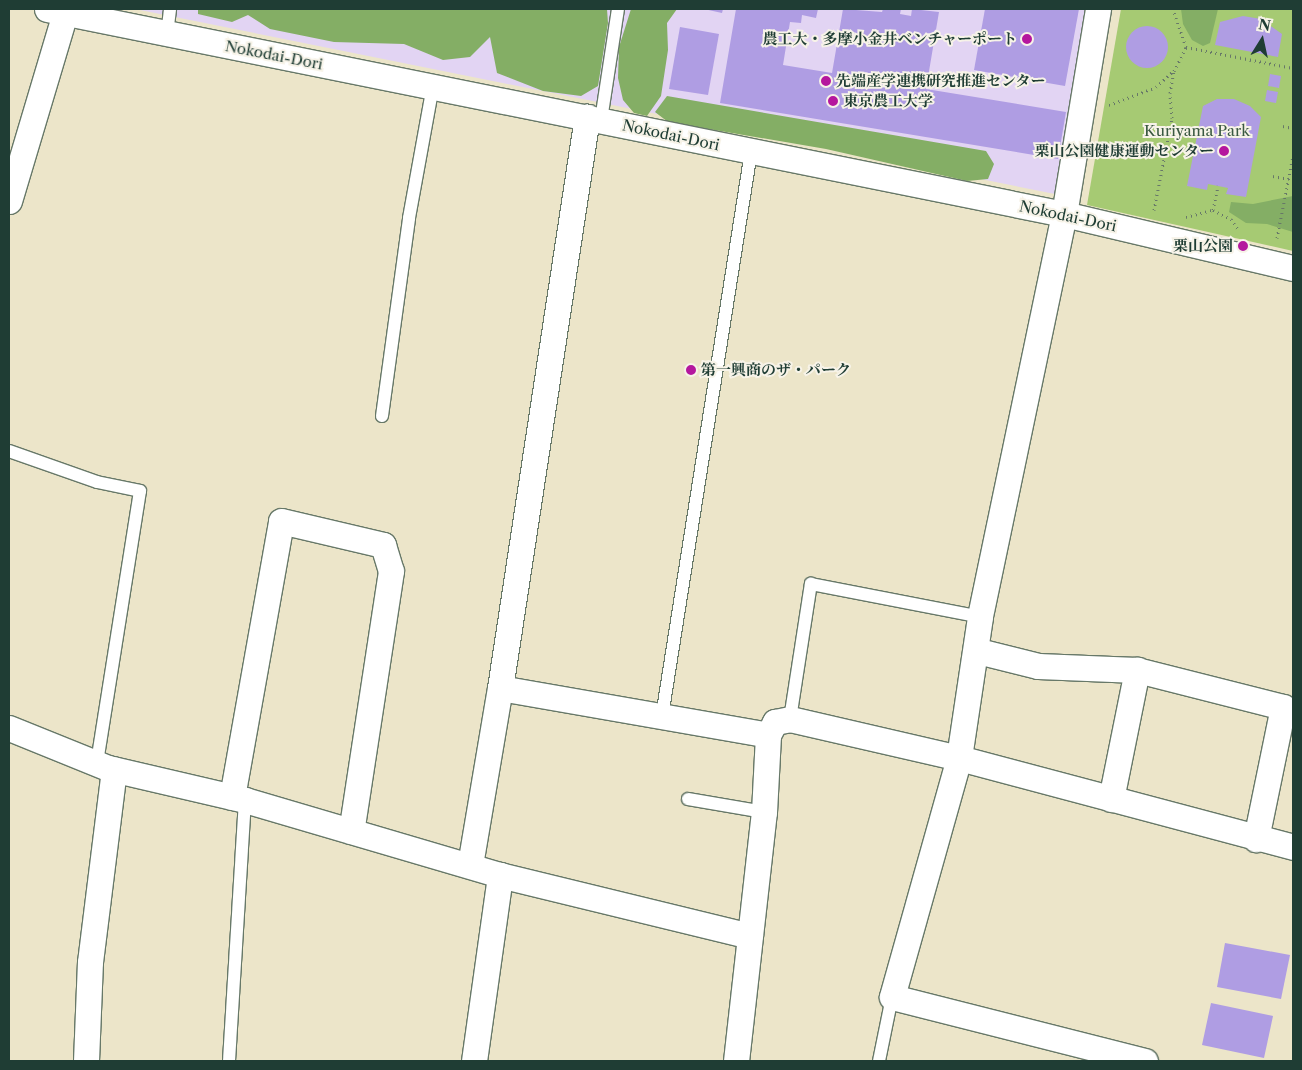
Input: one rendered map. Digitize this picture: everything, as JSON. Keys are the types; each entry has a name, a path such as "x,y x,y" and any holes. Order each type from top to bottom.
{"street":[{"path":"1098,9 1064,214 980,616 978,651 959,758 892,997 1144,1061"},
{"name":"Nokodai-Dori","path":"56,11 1064,214 1293,268"},
{"path":"9,201 56,11"},
{"path":"470,865 594,119"},
{"path":"239,798 281,520 383,545 391,571 351,831"},
{"path":"978,651 1038,666 1137,670 1283,708 1256,839"},
{"path":"1111,800 1137,670"},
{"path":"500,688 768,735"},
{"path":"736,1061 764,812 768,735 776,722 790,719 959,758 1293,848"},
{"path":"9,729 105,766 239,798 500,875 750,936"},
{"path":"86,1061 90,962 105,766"},
{"path":"474,1061 500,875"}],"lane":[{"path":"167,34 170,9"},
{"path":"594,119 618,9"},
{"path":"382,416 409,218 433,86"},
{"path":"662,716 751,152"},
{"path":"9,451 97,482 140,491 105,766"},
{"path":"790,719 811,584 980,616"},
{"path":"229,1061 239,798"},
{"path":"688,799 764,812"},
{"path":"880,1061 892,997"}],"path":[{"path":"1154,211 1172,118 1170,94 1174,71 1186,47 1173,9"},
{"path":"1186,47 1293,68"},
{"path":"1104,107 1156,87 1174,71"},
{"path":"1283,126 1293,128"},
{"path":"1276,238 1293,156"},
{"path":"1274,176 1289,179"},
{"path":"1213,210 1218,186"}],"shaded area":[{"name":"東京農工大学","path":"135,9 1085,9 1055,194"}],"green space":[{"path":"198,9 607,9 608,23 598,86 581,96 543,91 497,73 490,37 470,57 443,60 404,44 334,42 270,29 248,15 232,22 198,14"},
{"path":"631,9 677,9 667,23 668,50 661,96 647,116 634,113 623,100 618,78 619,47"},
{"name":"Kuriyama Park","path":"1121,9 1293,9 1293,251 1087,205"},
{"path":"1181,9 1218,9 1210,43 1203,46 1192,40 1183,24"},
{"path":"667,96 986,151 994,164 988,179 967,181 826,149 668,122 655,112"},
{"path":"1293,196 1293,232 1267,224 1246,223 1229,212 1231,202 1253,204"}],"building":[{"path":"704,9 723,9 722,13"},
{"name":"先端産学連携研究推進センター","path":"736,9 818,9 816,18 802,15 801,23 790,22 783,65 832,73 843,9 882,12 883,9 901,9 900,14 911,16 912,9 939,12 926,89 1066,112 1058,159 720,103"},
{"name":"農工大・多摩小金井ベンチャーポート","path":"985,9 1079,9 1065,86 974,70"},
{"path":"1243,16 1261,19 1282,34 1278,57 1215,45 1220,22"},
{"path":"1151,26 1159,29 1165,35 1168,47 1165,59 1159,65 1143,68 1135,65 1129,59 1126,43 1129,35 1135,29"},
{"path":"680,27 719,34 708,95 669,89"},
{"path":"1270,74 1281,76 1279,88 1268,86"},
{"path":"1267,90 1278,92 1276,103 1265,101"},
{"name":"栗山公園健康運動センター","path":"1217,99 1234,99 1250,106 1261,117 1246,197 1226,194 1228,188 1208,184 1207,190 1187,186 1203,106"},
{"path":"1225,943 1290,955 1281,999 1217,987"},
{"path":"1211,1003 1273,1016 1264,1058 1202,1045"}],"place":[{"name":"農工大・多摩小金井ベンチャーポート","path":"1027,39"},
{"name":"先端産学連携研究推進センター","path":"826,81"},
{"name":"東京農工大学","path":"833,101"},
{"name":"栗山公園健康運動センター","path":"1224,151"},
{"name":"栗山公園","path":"1243,246"},
{"name":"第一興商のザ・パーク","path":"691,370"}]}
